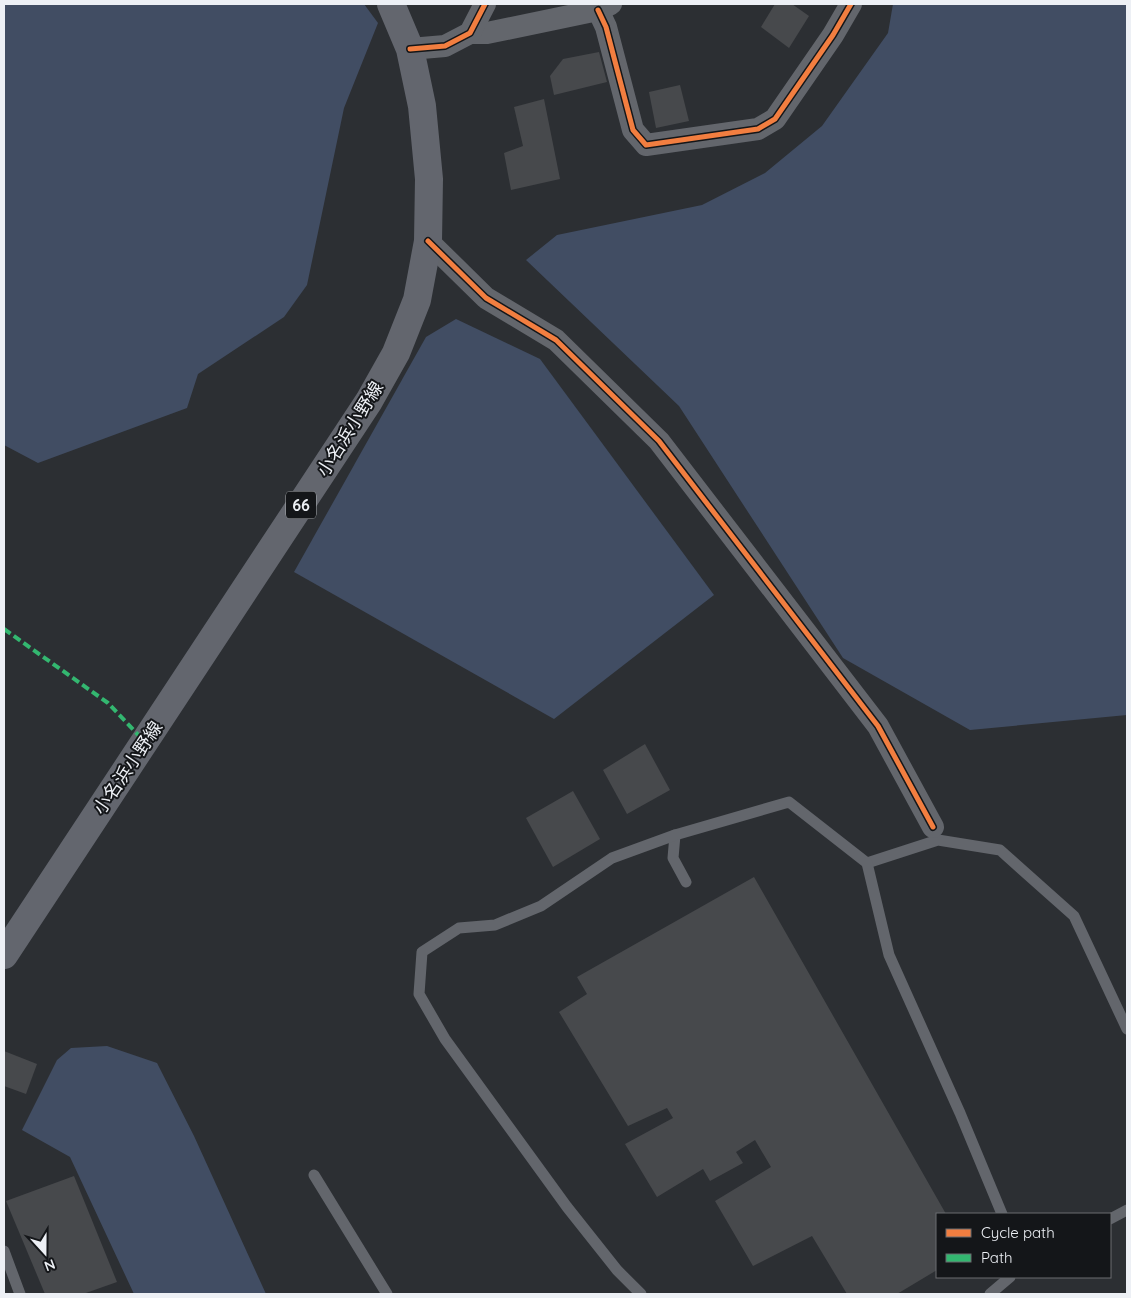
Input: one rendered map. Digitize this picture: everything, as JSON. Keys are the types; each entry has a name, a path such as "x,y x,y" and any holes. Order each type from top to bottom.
{"main road":[{"name":"小名浜小野線","path":"4,954 369,401 396,353 417,300 428,241 429,179 422,106 410,49 391,4"}],"street":[{"path":"470,33 485,4"},
{"path":"410,49 445,46 470,33 487,33 605,7 606,27 634,130 646,145 758,129 775,120 833,35 851,4"},
{"path":"428,241 486,298 556,340 659,441 878,726 935,833"}],"lane":[{"path":"641,1294 617,1270 567,1207 445,1039 419,994 422,952 459,928 495,925 541,906 612,858 675,834 789,802 867,864 889,955 960,1113 1002,1213"},
{"path":"867,864 935,833 1000,850 1074,916 1127,1029"},
{"path":"675,834 673,858 686,882"},
{"path":"314,1175 387,1294"},
{"path":"1111,1218 1127,1210"},
{"path":"4,1251 20,1294"},
{"path":"990,1294 1009,1278"}],"shaded area":[{"path":"4,4 364,4 378,23 344,108 307,285 284,317 198,374 187,408 38,463 4,445"},
{"path":"893,4 1127,4 1127,715 970,730 843,658 679,406 526,260 557,235 702,205 765,173 822,126 888,33"},
{"path":"456,319 540,359 714,595 554,719 294,572 426,337"},
{"path":"107,1046 157,1063 194,1136 266,1294 134,1294 70,1157 22,1130 57,1060 71,1048"}],"building":[{"path":"775,4 792,4 809,16 789,48 761,27"},
{"path":"599,52 607,82 554,95 550,76 563,59"},
{"path":"680,85 689,121 656,128 649,92"},
{"path":"544,99 560,179 511,190 504,153 523,146 514,107"},
{"path":"645,744 670,790 627,814 603,770"},
{"path":"573,791 600,839 553,867 526,818"},
{"path":"754,877 945,1213 936,1213 936,1271 897,1294 847,1294 812,1236 753,1266 715,1201 771,1167 755,1140 736,1152 743,1163 710,1181 703,1169 657,1197 625,1144 673,1118 667,1108 628,1126 559,1012 587,994 577,977"},
{"path":"4,1051 37,1064 26,1094 4,1086"},
{"path":"74,1176 117,1282 83,1294 45,1294 6,1201"}],"marked path":[{"path":"4,629 108,703 145,742"}],"cycle path":[{"path":"410,49 445,46 470,33 485,4"},
{"path":"598,10 606,27 633,130 646,145 758,129 775,119 833,35 851,4"},
{"path":"428,241 486,298 556,340 659,441 878,726 933,827"}]}
